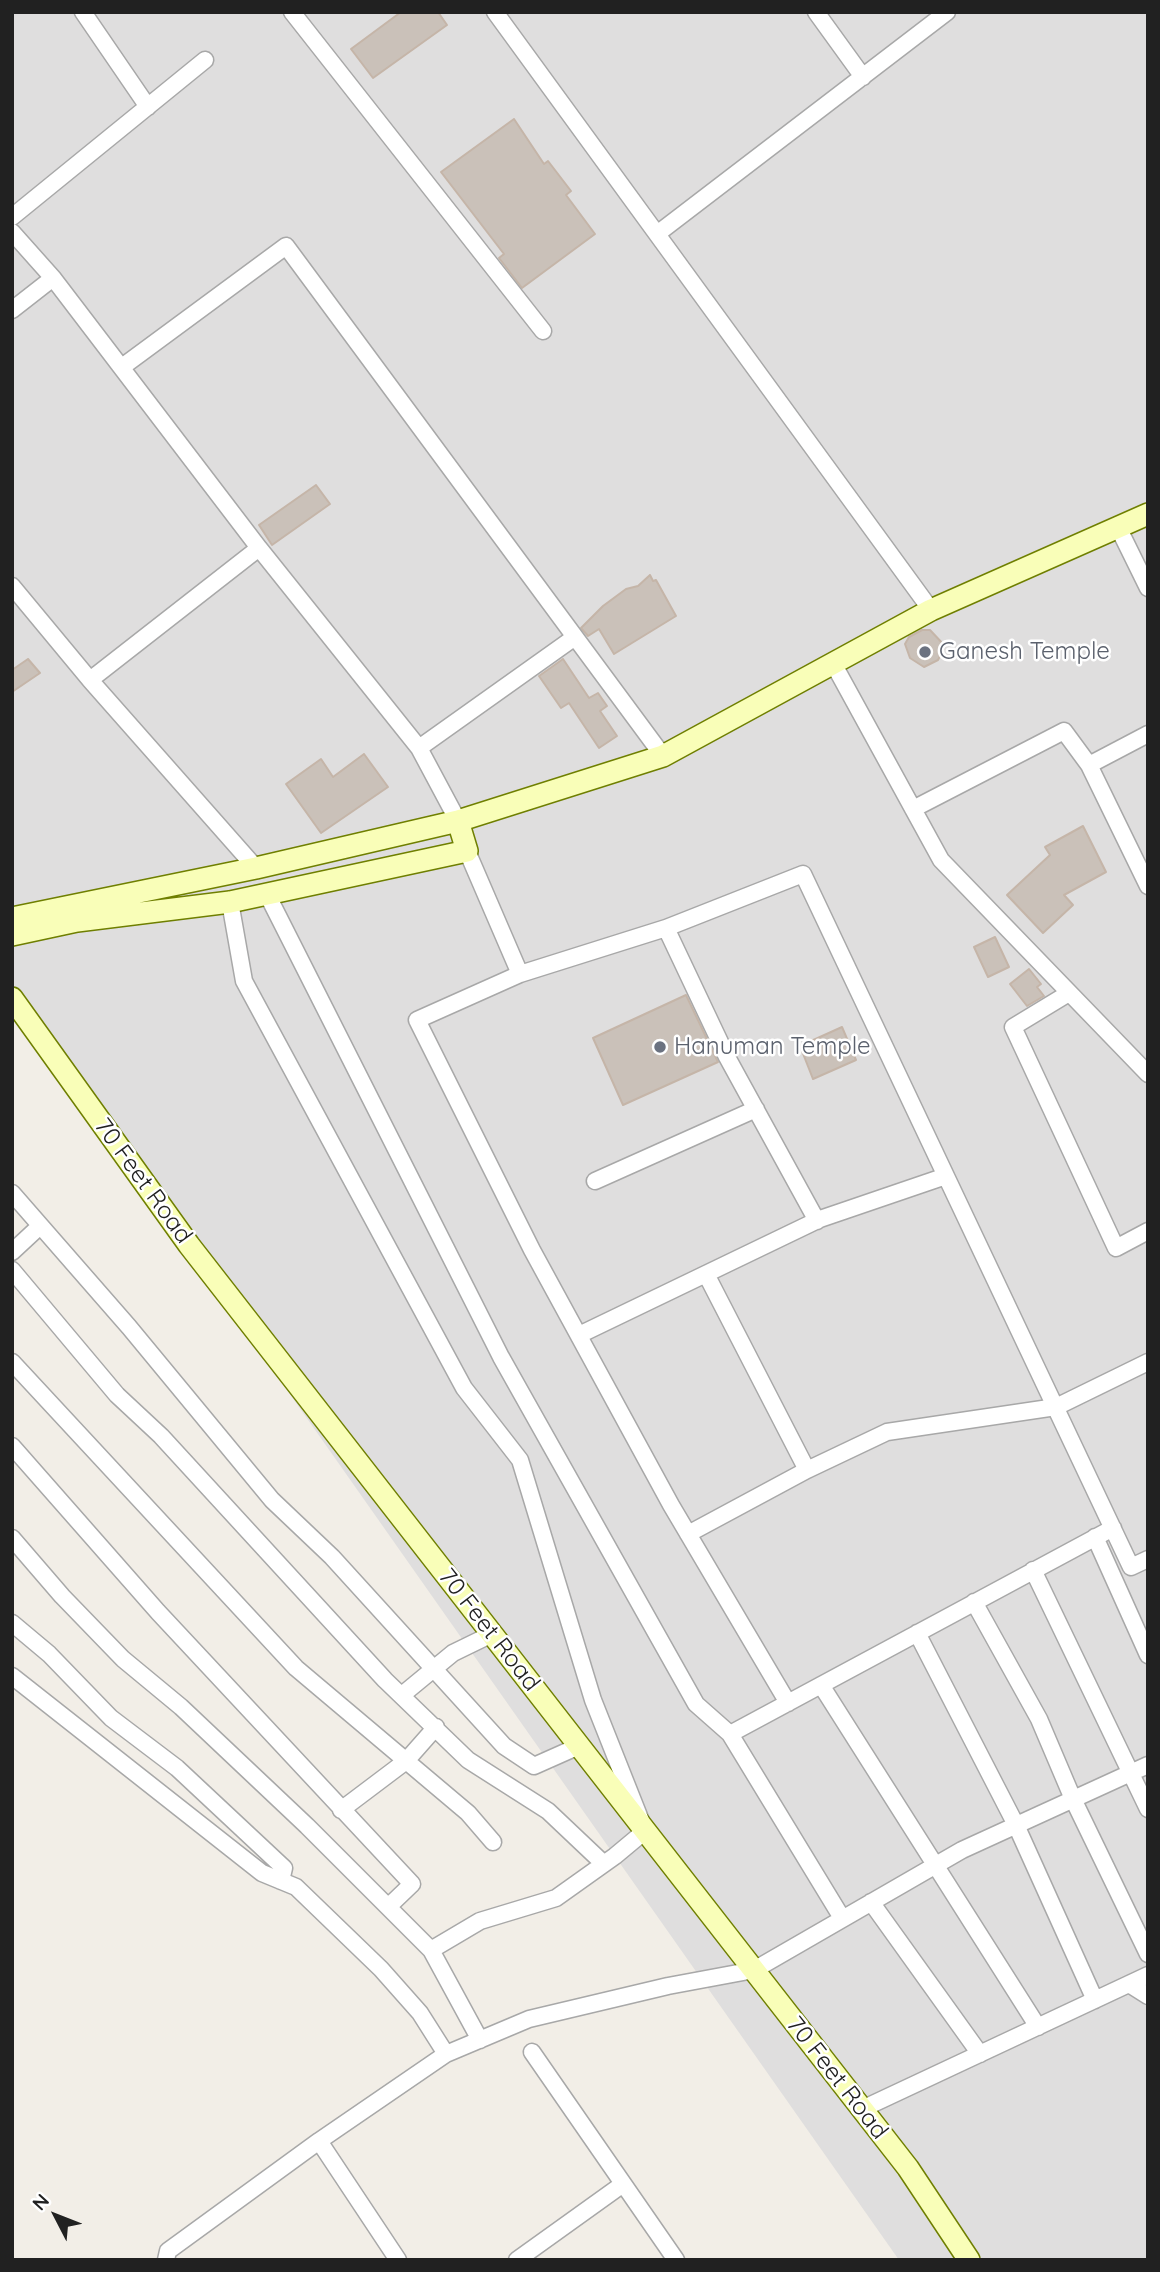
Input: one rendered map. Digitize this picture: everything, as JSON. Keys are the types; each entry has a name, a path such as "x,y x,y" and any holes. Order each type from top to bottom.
{"main road":[{"path":"12,918 256,868 458,821 663,756 931,610 1148,514"},
{"path":"12,935 77,921 230,902 467,851 458,821"},
{"name":"70 Feet Road","path":"12,998 189,1245 908,2168 969,2260"}],"street":[{"path":"83,12 148,107"},
{"path":"292,12 543,331"},
{"path":"495,12 931,610"},
{"path":"816,12 863,77"},
{"path":"657,234 947,12"},
{"path":"12,217 205,60"},
{"path":"12,232 53,278 259,548 419,748 458,821"},
{"path":"122,367 286,246 663,756"},
{"path":"12,310 53,278"},
{"path":"1118,527 1148,588"},
{"path":"90,680 259,548"},
{"path":"12,586 90,680 256,868"},
{"path":"419,748 575,637"},
{"path":"833,663 941,860 1148,1074"},
{"path":"913,809 1064,731 1089,765 1148,886"},
{"path":"1089,765 1148,734"},
{"path":"467,851 520,974"},
{"path":"788,1703 688,1534 579,1335 417,1020 520,974 666,928 803,874 1132,1567 1148,1559"},
{"path":"267,894 501,1357 696,1704 730,1734 842,1918"},
{"path":"230,902 244,981 464,1388 520,1460 593,1700 645,1830 604,1864 556,1898 480,1921 430,1950"},
{"path":"666,928 727,1057 817,1221"},
{"path":"1069,993 1013,1027 1116,1248 1148,1231"},
{"path":"595,1181 756,1109"},
{"path":"579,1335 817,1221 946,1176"},
{"path":"12,1193 129,1327 272,1500 332,1557 504,1746 534,1766 579,1746"},
{"path":"12,1252 40,1226"},
{"path":"12,1270 117,1395 162,1436 402,1695 468,1760 548,1811 604,1864"},
{"path":"706,1274 807,1470"},
{"path":"688,1534 807,1470 887,1432 1056,1407 1148,1362"},
{"path":"12,1363 296,1668 468,1813 493,1842"},
{"path":"12,1446 158,1612 412,1884 388,1907"},
{"path":"730,1734 1113,1528"},
{"path":"1095,1537 1148,1655"},
{"path":"12,1538 62,1596 123,1659 191,1716 430,1950 480,2040"},
{"path":"1033,1570 1148,1809"},
{"path":"975,1602 1039,1719 1073,1799 1148,1954"},
{"path":"12,1623 49,1654 111,1718 177,1768 284,1868 281,1881"},
{"path":"917,1633 1016,1825 1095,2000"},
{"path":"402,1695 453,1653 492,1634"},
{"path":"12,1676 262,1873 296,1887 381,1969 420,2013 446,2054"},
{"path":"821,1685 1038,2027"},
{"path":"341,1811 406,1761 436,1727"},
{"path":"166,2260 168,2251 319,2141 446,2054 529,2019 668,1986 754,1970 936,1865 1148,1765"},
{"path":"871,1902 981,2054"},
{"path":"862,2109 1148,1975"},
{"path":"1129,1984 1148,1996"},
{"path":"532,2052 676,2260"},
{"path":"319,2141 398,2260"},
{"path":"517,2260 623,2184"}],"shaded area":[{"path":"12,12 1148,12 1148,2260 899,2260 12,999","holes":["338,866 267,894 263,891"]}],"building":[{"path":"401,12 438,12 447,25 373,78 351,49"},
{"path":"514,119 544,164 548,161 571,191 566,195 595,234 522,288 499,258 504,254 441,172"},
{"path":"316,485 330,504 272,545 259,525"},
{"path":"650,575 653,581 656,580 676,616 614,654 599,629 588,636 581,628 603,606 626,589 638,586"},
{"name":"Ganesh Temple","path":"922,630 930,630 945,646 938,660 924,667 910,658 905,644 909,637"},
{"path":"28,659 40,673 12,692 12,670"},
{"path":"563,659 589,698 598,693 607,706 600,711 617,736 599,748 569,703 561,708 539,676"},
{"path":"364,754 388,787 321,833 286,784 321,759 333,777"},
{"path":"1083,826 1106,872 1064,895 1073,905 1043,933 1007,895 1050,855 1045,847"},
{"path":"995,937 1009,967 988,977 974,947"},
{"path":"1029,969 1041,984 1037,987 1044,996 1027,1006 1010,984"},
{"name":"Hanuman Temple","path":"686,995 718,1062 623,1105 593,1038"},
{"path":"842,1027 856,1060 813,1079 800,1046"}],"place":[{"name":"Ganesh Temple","path":"925,652"},
{"name":"Hanuman Temple","path":"660,1047"}]}
